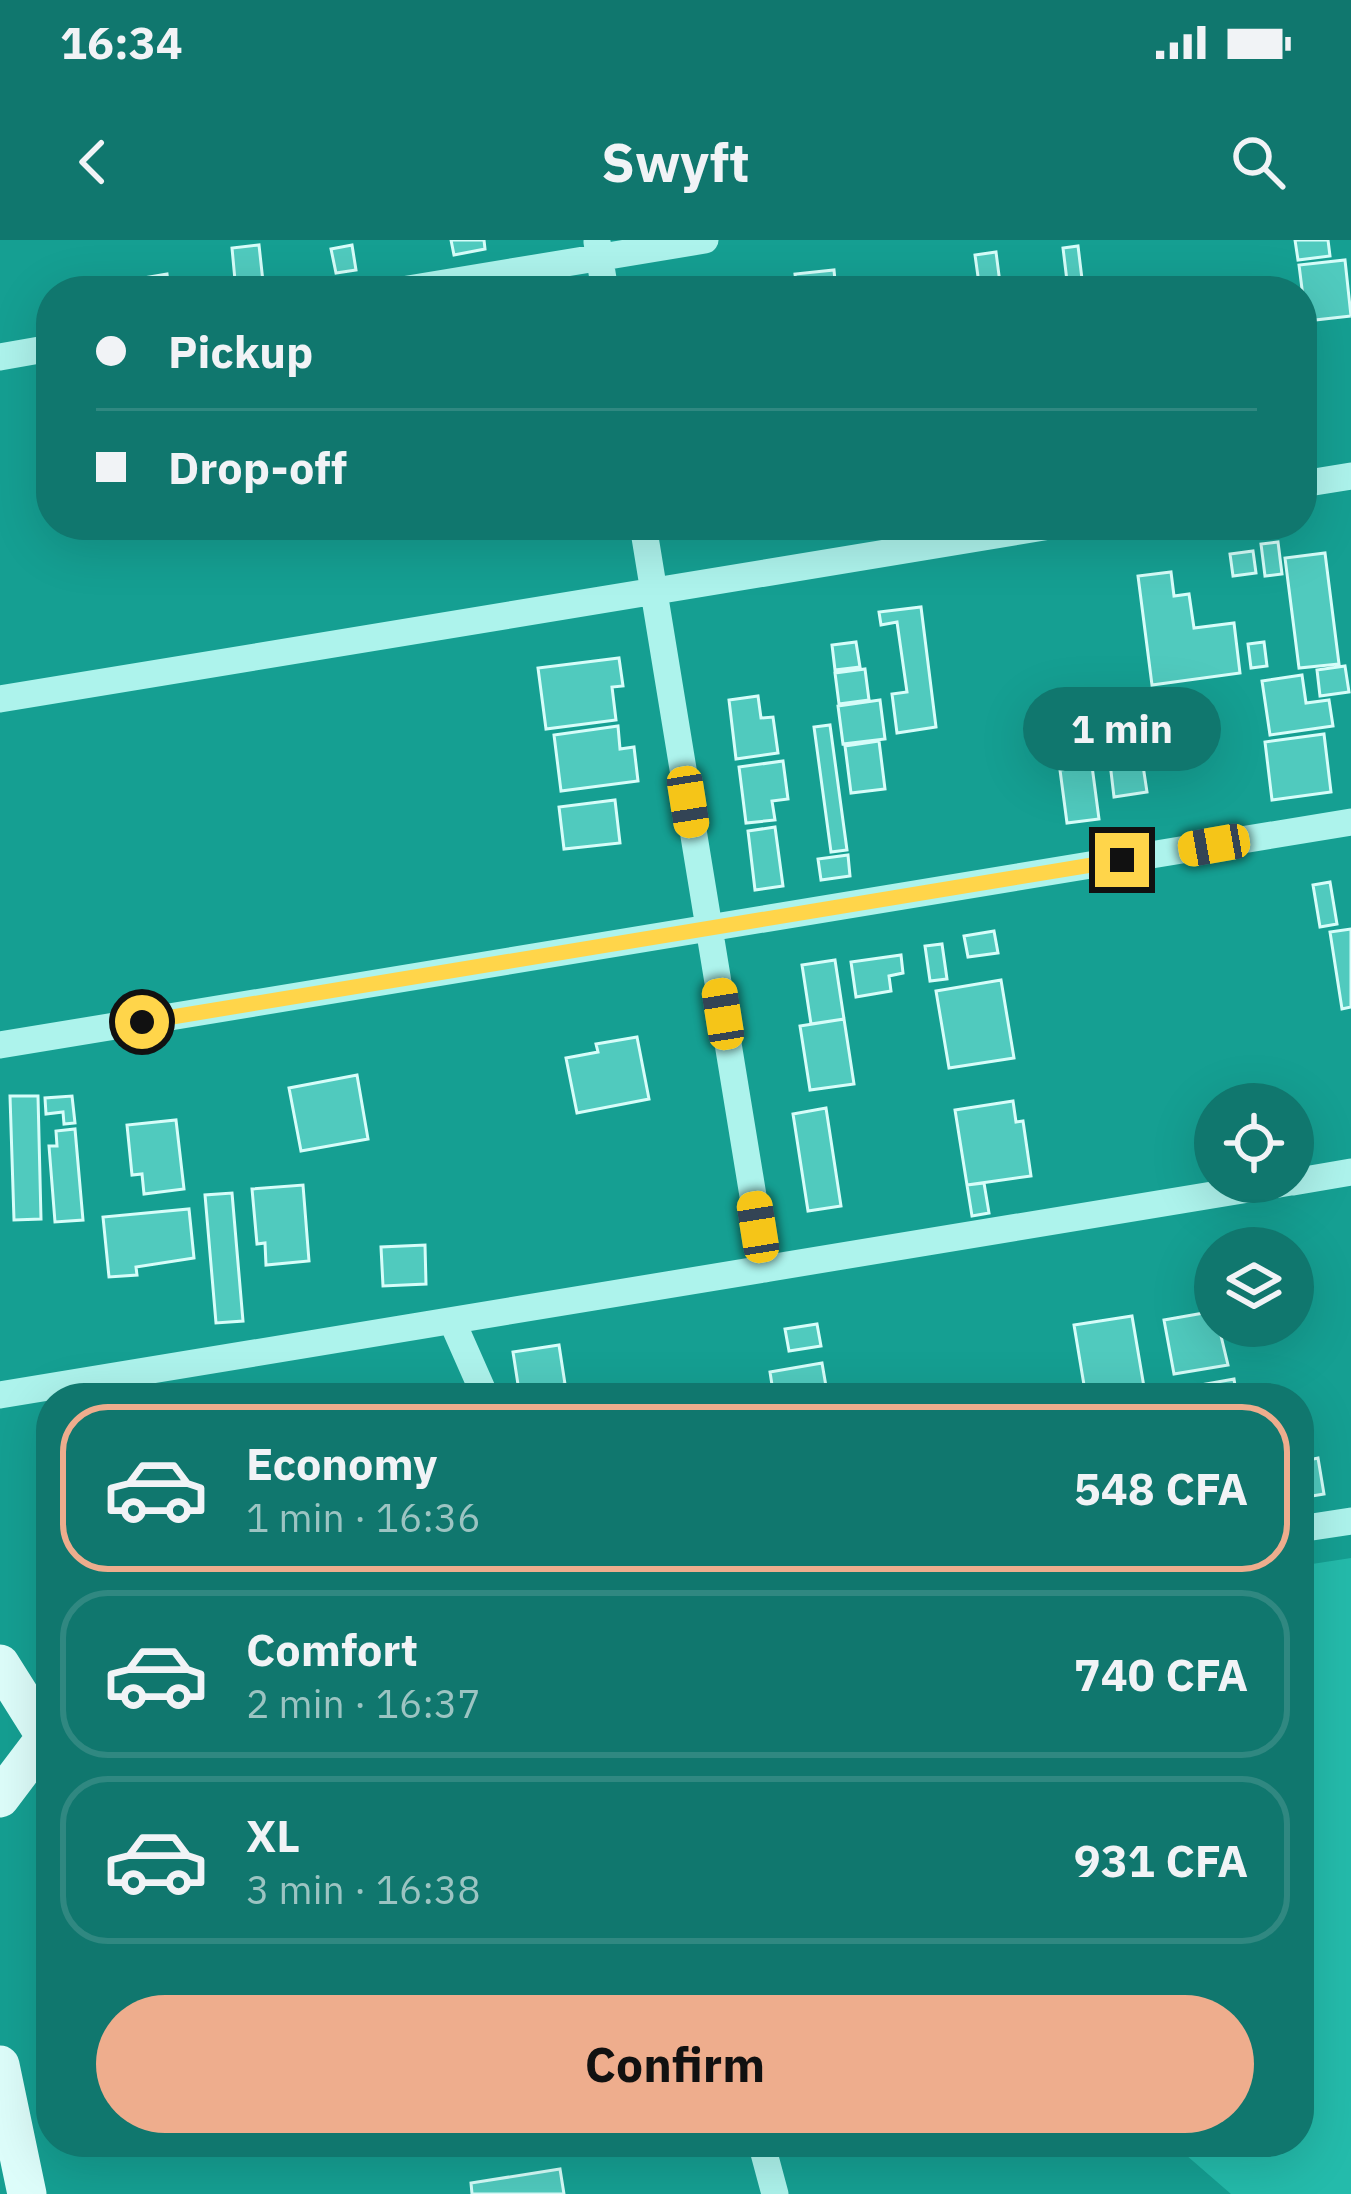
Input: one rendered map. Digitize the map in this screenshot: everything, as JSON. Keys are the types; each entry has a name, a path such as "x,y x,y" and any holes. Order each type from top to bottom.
{"main road":[{"path":"0,1664 36,1718"},
{"path":"0,1798 36,1752"},
{"path":"0,2065 27,2194"}],"street":[{"path":"468,276 598,249 705,240"},
{"path":"0,357 36,351"},
{"path":"1317,482 1351,476"},
{"path":"645,540 765,1269"},
{"path":"0,699 966,540"},
{"path":"0,1045 1351,822"},
{"path":"1314,1178 1351,1172"},
{"path":"73,1383 1194,1198"},
{"path":"452,1321 479,1383"},
{"path":"0,1395 36,1389"},
{"path":"1314,1527 1351,1521"},
{"path":"765,2157 776,2194"}],"green space":[{"path":"1351,1558 1351,2194 1231,2194 1188,2157 1314,2157 1314,1564"}],"building":[{"path":"451,240 484,240 485,249 454,255"},
{"path":"1295,240 1328,240 1330,256 1298,260"},
{"path":"259,245 262,276 235,276 232,248"},
{"path":"352,245 356,270 336,273 331,249"},
{"path":"1078,246 1082,276 1066,276 1063,248"},
{"path":"996,252 999,276 978,276 975,255"},
{"path":"1345,260 1351,316 1317,320 1317,276 1300,276 1299,265"},
{"path":"834,270 835,276 795,276"},
{"path":"1278,542 1282,574 1265,576 1261,544"},
{"path":"1253,551 1256,573 1233,576 1230,554"},
{"path":"1325,553 1339,664 1299,668 1285,558"},
{"path":"1171,572 1174,596 1189,594 1194,628 1234,623 1240,673 1152,685 1138,576"},
{"path":"921,607 936,727 897,733 892,694 907,692 897,622 881,625 879,612"},
{"path":"856,642 860,667 835,670 832,645"},
{"path":"1264,642 1267,666 1251,668 1248,644"},
{"path":"619,658 623,686 612,687 616,720 546,729 538,668"},
{"path":"1345,666 1349,692 1320,696 1317,670"},
{"path":"865,669 869,700 839,704 835,673"},
{"path":"1302,675 1306,703 1329,700 1333,726 1270,735 1262,681"},
{"path":"758,696 761,718 773,717 778,753 736,759 729,700"},
{"path":"880,700 885,739 843,744 838,706"},
{"path":"830,725 847,850 831,852 814,727"},
{"path":"618,726 620,749 634,747 638,781 561,791 554,735"},
{"path":"1324,734 1331,792 1272,800 1265,742"},
{"path":"879,741 885,789 851,793 845,746"},
{"path":"1142,759 1147,792 1114,797 1110,763"},
{"path":"783,761 788,799 772,801 775,820 746,823 739,767"},
{"path":"1092,766 1099,819 1067,823 1060,770"},
{"path":"615,800 620,843 564,849 559,807"},
{"path":"775,827 783,886 755,890 748,831"},
{"path":"848,855 850,876 821,880 818,859"},
{"path":"1330,882 1337,924 1320,927 1313,885"},
{"path":"1351,929 1351,1007 1342,1009 1330,932"},
{"path":"994,931 998,953 968,957 964,936"},
{"path":"942,944 947,979 930,981 925,946"},
{"path":"901,955 903,973 889,976 891,991 856,997 851,962"},
{"path":"835,960 844,1019 811,1024 802,965"},
{"path":"1001,980 1014,1058 949,1068 936,991"},
{"path":"844,1019 854,1084 810,1090 800,1026"},
{"path":"637,1037 649,1099 577,1113 566,1058 598,1052 596,1044"},
{"path":"357,1075 368,1139 301,1151 289,1088"},
{"path":"10,1096 38,1096 41,1219 14,1220"},
{"path":"72,1096 75,1123 64,1124 63,1112 46,1114 45,1098"},
{"path":"1013,1101 1016,1122 1023,1121 1031,1176 967,1185 955,1110"},
{"path":"826,1108 841,1206 808,1211 793,1114"},
{"path":"176,1120 184,1189 144,1194 142,1174 132,1175 127,1125"},
{"path":"75,1129 83,1220 55,1222 49,1146 57,1146 56,1131"},
{"path":"984,1183 989,1213 972,1216 967,1185"},
{"path":"303,1185 309,1261 266,1265 265,1243 257,1244 252,1189"},
{"path":"232,1193 243,1321 216,1323 205,1195"},
{"path":"189,1209 194,1258 136,1267 137,1275 109,1277 103,1217"},
{"path":"425,1245 426,1284 383,1286 381,1247"},
{"path":"1194,1315 1194,1347 1224,1347 1228,1365 1174,1374 1164,1320"},
{"path":"1132,1316 1143,1383 1084,1383 1074,1325"},
{"path":"817,1324 821,1346 789,1351 785,1329"},
{"path":"559,1345 565,1383 518,1383 513,1352"},
{"path":"822,1363 825,1383 772,1383 770,1372"},
{"path":"1318,1458 1324,1494 1314,1496 1314,1459"},
{"path":"560,2169 564,2194 472,2194 471,2183"}],"route":[{"path":"142,1022 1122,860"}]}
